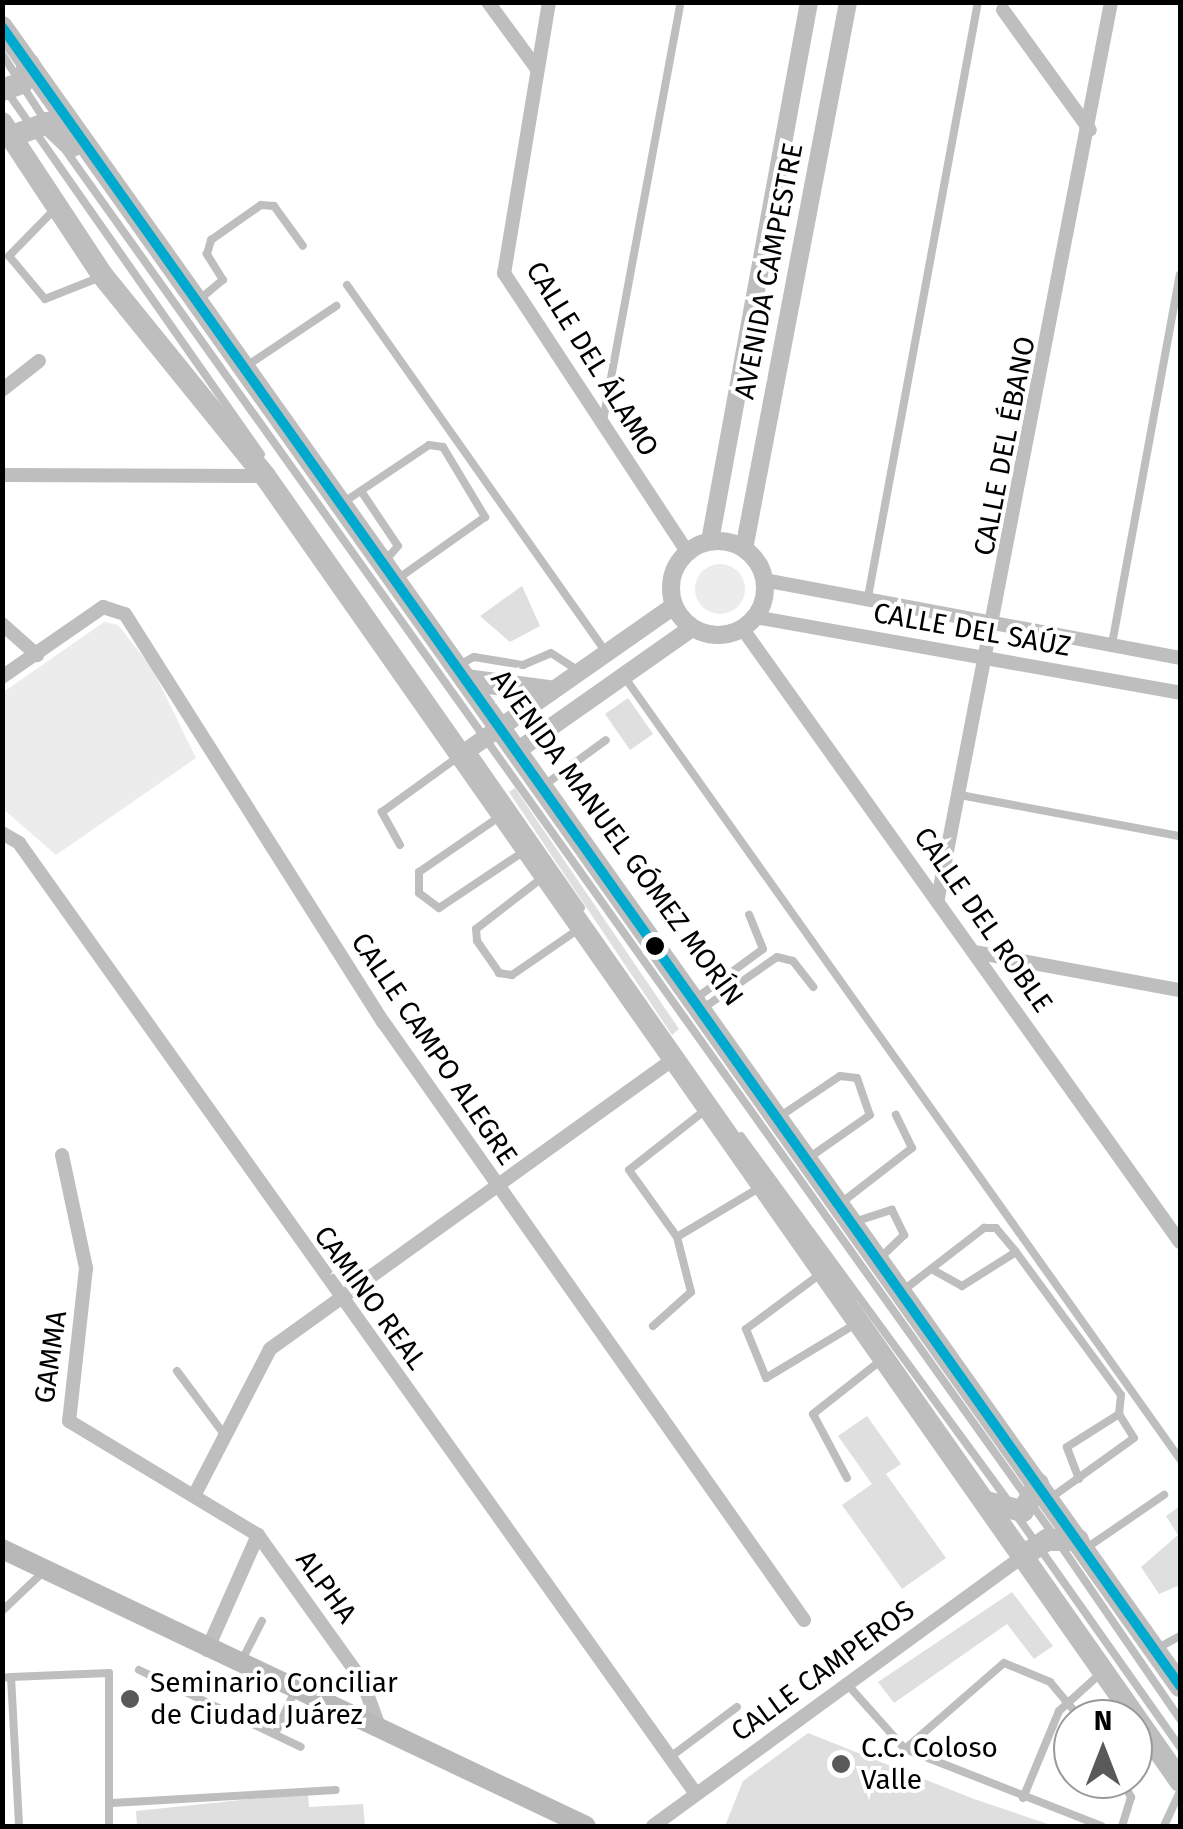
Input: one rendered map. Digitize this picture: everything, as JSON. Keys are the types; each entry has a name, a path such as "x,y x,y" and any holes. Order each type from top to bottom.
{"main road":[{"name":"AVENIDA MANUEL GÓMEZ MORÍN","path":"2,26 12,82 105,174 196,302 352,497 390,571 462,673 494,730 517,751 904,1290 1033,1499 1056,1546 1103,1672 1180,1782"},
{"name":"AVENIDA MANUEL GÓMEZ MORÍN","path":"19,130 55,208 102,276 265,476 464,752 499,817 576,931 986,1502 1056,1546 1154,1650 1180,1686"},
{"path":"19,130 105,174"},
{"path":"462,673 548,691"},
{"path":"986,1502 1033,1499"},
{"path":"2,1549 549,1820 586,1826"}],"street":[{"path":"488,2 537,69"},
{"name":"CALLE DEL ÁLAMO","path":"549,2 504,273 687,552"},
{"name":"AVENIDA CAMPESTRE","path":"710,542 809,2"},
{"name":"AVENIDA CAMPESTRE","path":"744,549 848,2"},
{"name":"CALLE DEL ÉBANO","path":"938,898 996,622 1111,2"},
{"path":"1002,10 1090,130"},
{"path":"773,198 809,204"},
{"path":"2,390 39,361"},
{"path":"731,430 766,439"},
{"path":"2,475 265,476"},
{"path":"517,751 692,628 748,623 764,580 744,549 710,542 687,552 672,577 674,606 692,628"},
{"name":"CALLE DEL SAÚZ","path":"764,580 868,596 1180,658"},
{"path":"464,752 674,606"},
{"name":"CALLE CAMPO ALEGRE","path":"2,677 103,607 124,614 497,1185 804,1620"},
{"name":"CALLE DEL SAÚZ","path":"748,623 988,657 1180,693"},
{"name":"CALLE DEL ROBLE","path":"748,623 1180,1242"},
{"path":"2,624 36,655"},
{"name":"CAMINO REAL","path":"2,833 19,843 696,1794"},
{"path":"974,952 1180,990"},
{"path":"196,1492 264,1355 339,1296 670,1062"},
{"name":"GAMMA","path":"62,1155 86,1268 68,1422 196,1492"},
{"name":"ALPHA","path":"196,1492 258,1536 362,1680 382,1738"},
{"path":"206,1650 258,1536"},
{"name":"CALLE CAMPEROS","path":"653,1826 847,1684 1056,1546"}],"lane":[{"path":"602,425 681,2"},
{"path":"868,596 978,2"},
{"path":"2,54 12,82 19,130 464,752 1033,1499"},
{"path":"12,82 19,130 494,730 612,924 1033,1499 1056,1546 1180,1748"},
{"path":"196,302 222,280 207,254 211,240 260,205 274,206 303,246"},
{"path":"55,208 9,256 45,299 102,276"},
{"path":"1112,644 1180,275"},
{"path":"347,285 605,651"},
{"path":"245,366 336,306"},
{"path":"352,497 437,443 485,508 479,525 390,571"},
{"path":"462,673 474,657 523,664 551,653 577,670"},
{"path":"623,675 1180,1459"},
{"path":"542,786 606,740"},
{"path":"400,845 382,812 464,752"},
{"path":"960,795 1180,836"},
{"path":"499,817 419,872 418,894 438,908 523,852"},
{"path":"542,878 476,928 477,941 499,973 512,975 576,931"},
{"path":"698,1004 762,949 749,915"},
{"path":"698,1004 777,957 794,961 813,987"},
{"path":"779,1116 840,1076 857,1078 870,1116 809,1158"},
{"path":"653,1326 690,1297 676,1236 629,1166 704,1111"},
{"path":"847,1212 912,1148 896,1115"},
{"path":"676,1236 759,1188"},
{"path":"847,1212 892,1210 904,1234 880,1258"},
{"path":"904,1290 984,1228 1016,1252 1121,1394 1119,1414 1133,1447 1079,1479 1033,1499"},
{"path":"931,1269 962,1286 1016,1252"},
{"path":"822,1272 746,1329 766,1378 858,1323"},
{"path":"847,1478 813,1414 883,1359"},
{"path":"177,1371 224,1434"},
{"path":"1079,1479 1066,1447 1119,1414"},
{"path":"1056,1546 1164,1495"},
{"path":"1056,1546 1180,1719"},
{"path":"2,1611 45,1570"},
{"path":"239,1666 262,1621"},
{"path":"1154,1650 1180,1636"},
{"path":"906,1749 1004,1663 1066,1699"},
{"path":"20,1826 7,1677 106,1670 112,1804 109,1826"},
{"path":"139,1670 301,1747"},
{"path":"1069,1699 1103,1672"},
{"path":"847,1684 906,1749 1101,1826"},
{"path":"275,1734 294,1694"},
{"path":"668,1758 737,1707"},
{"path":"1024,1798 1053,1733"},
{"path":"112,1804 336,1790"},
{"path":"1164,1826 1180,1792"},
{"path":"1122,1826 1129,1799"}],"shaded area":[{"path":"720,564 737,572 745,589 737,606 720,614 703,606 695,589 703,572"},
{"path":"104,622 118,625 152,668 196,758 56,855 3,809 2,693"}],"building":[{"path":"522,586 540,626 510,642 480,616"},
{"path":"628,698 653,734 630,750 605,714"},
{"path":"515,788 679,1029 672,1035 509,792"},
{"path":"867,1416 901,1464 886,1474 946,1558 902,1589 842,1505 872,1484 838,1436"},
{"path":"1180,1506 1180,1585 1159,1594 1141,1567 1178,1535 1166,1516"},
{"path":"1012,1592 1053,1646 1034,1659 1007,1624 894,1703 878,1682"},
{"name":"C.C. Coloso Valle","path":"808,1733 974,1799 1054,1826 725,1826 743,1781"},
{"path":"308,1793 309,1807 363,1804 365,1826 137,1826 136,1811"}],"transit line":[{"path":"2,27 1180,1686"}],"place":[{"name":"Seminario Conciliar de Ciudad Juárez","path":"130,1699"},
{"name":"C.C. Coloso Valle","path":"841,1764"}]}
